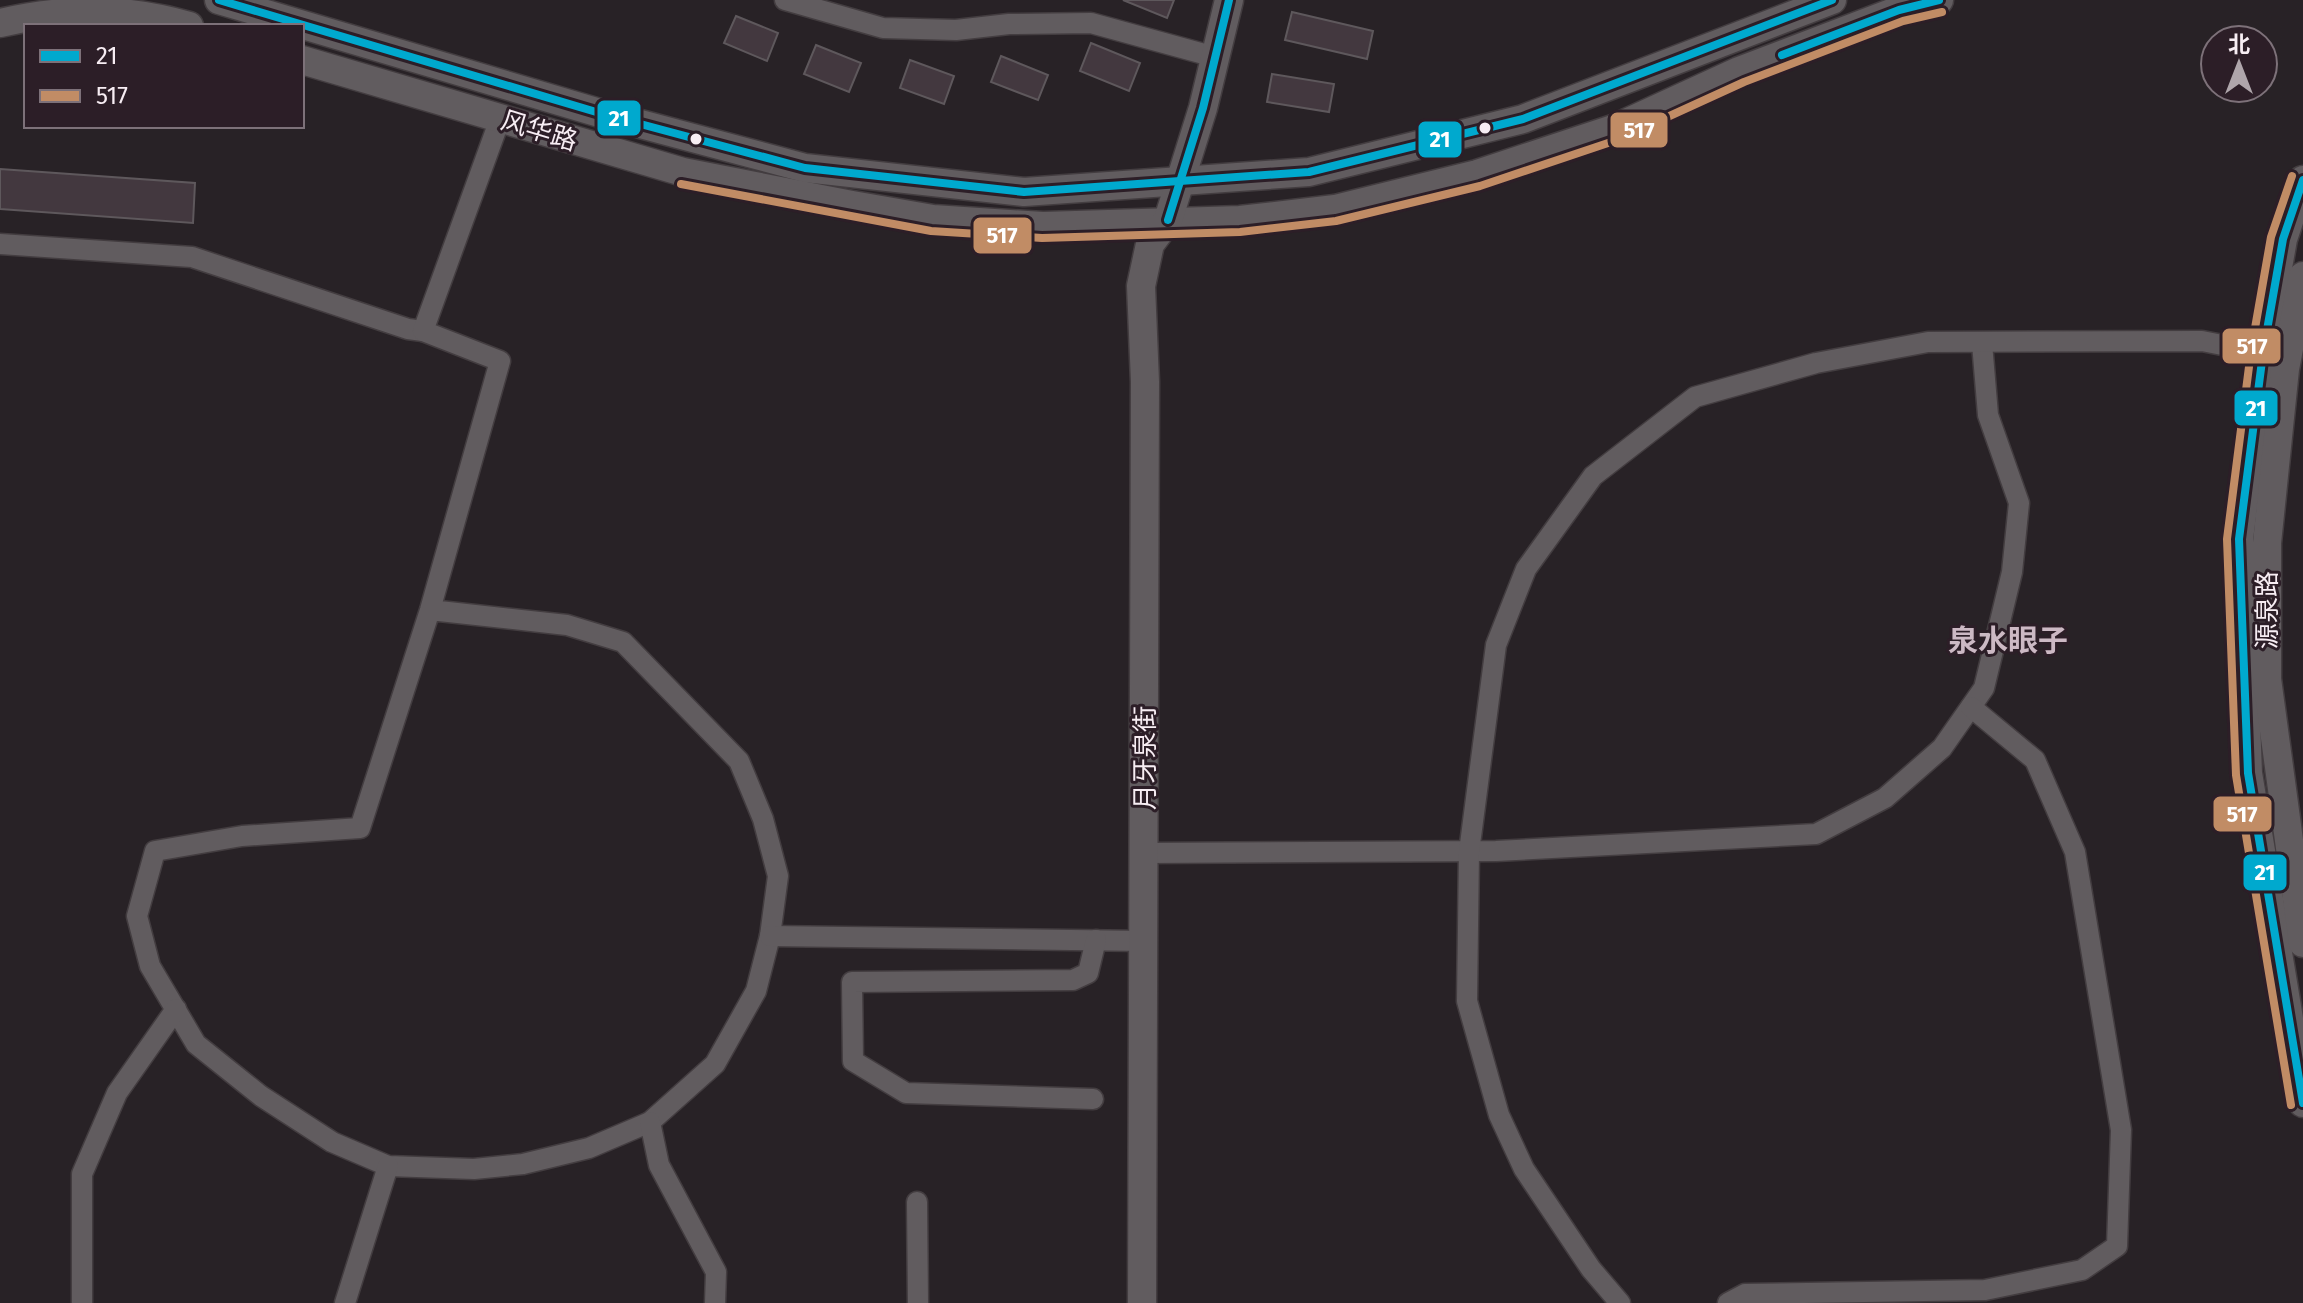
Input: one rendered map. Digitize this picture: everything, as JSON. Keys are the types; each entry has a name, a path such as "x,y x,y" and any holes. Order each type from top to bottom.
{"street":[{"path":"219,0 300,24"},
{"path":"785,0 883,28 956,30 1009,24 1091,23 1215,57"},
{"name":"月牙泉街","path":"1142,1303 1145,853 1141,286 1150,244 1168,220 1229,0"},
{"path":"304,25 656,129 805,168 1024,192 1309,172 1523,119 1832,0"},
{"name":"风华路","path":"304,61 683,172 933,219 1043,226 1240,220 1335,209 1477,174 1613,129 1739,71 1899,10 1939,0"},
{"path":"0,23 50,7 76,10 130,6 183,24"},
{"path":"423,331 500,119"},
{"name":"源泉路","path":"2303,180 2283,239 2263,353 2239,539 2248,773 2303,1103"},
{"path":"933,219 944,202 936,182"},
{"path":"0,244 192,257 408,329 423,331 500,361 430,610 360,828 317,834 242,836 155,851 137,916 150,966 196,1044 261,1096 332,1142 388,1166 474,1169 523,1164 589,1148 650,1122 715,1064 756,991 770,936 778,876 763,819 739,761 623,642 567,625 430,610"},
{"name":"源泉路","path":"2303,276 2285,369 2267,543 2267,679 2303,943"},
{"path":"1620,1303 1591,1269 1524,1169 1499,1115 1467,1001 1469,852 1496,645 1526,569 1593,476 1695,397 1858,355 1928,342 2202,341 2263,353"},
{"path":"1145,853 1469,852 1816,834 1885,798 1942,748 1984,688 2012,572 2019,503 1988,415 1982,343"},
{"path":"1728,1303 1745,1294 1985,1290 2082,1270 2117,1246 2121,1130 2075,852 2035,760 1971,707"},
{"path":"770,936 1145,941"},
{"path":"1093,1099 906,1093 853,1061 852,982 1073,980 1088,973 1096,940"},
{"path":"82,1303 82,1174 117,1093 176,1009"},
{"path":"650,1122 659,1165 716,1272 715,1303"},
{"path":"345,1303 388,1166"},
{"path":"917,1202 918,1303"}],"building":[{"path":"1123,0 1174,0 1167,18"},
{"path":"1292,12 1373,31 1367,59 1285,40"},
{"path":"736,16 778,33 767,61 724,43"},
{"path":"1091,43 1140,63 1129,91 1080,71"},
{"path":"816,45 861,63 849,92 804,74"},
{"path":"1001,56 1048,75 1038,100 991,82"},
{"path":"910,60 954,76 944,104 900,88"},
{"path":"1272,74 1334,84 1329,112 1267,102"},
{"path":"0,169 195,183 193,223 0,209"}],"transit line":[{"name":"21","path":"219,0 300,24"},
{"name":"21","path":"1168,220 1203,108 1229,0"},
{"name":"21","path":"304,25 603,114 805,168 1024,192 1309,172 1523,119 1832,0"},
{"name":"21","path":"1782,55 1899,10 1939,0"},
{"name":"517","path":"681,184 931,231 1042,238 1240,232 1336,221 1480,186 1617,140 1744,82 1903,21 1942,12"},
{"name":"517","path":"2291,1105 2236,775 2227,539 2251,351 2271,237 2292,176"},
{"name":"21","path":"2303,180 2283,239 2263,353 2239,539 2248,773 2303,1103"}],"district":[{"name":"泉水眼子","path":"2008,641"}]}
